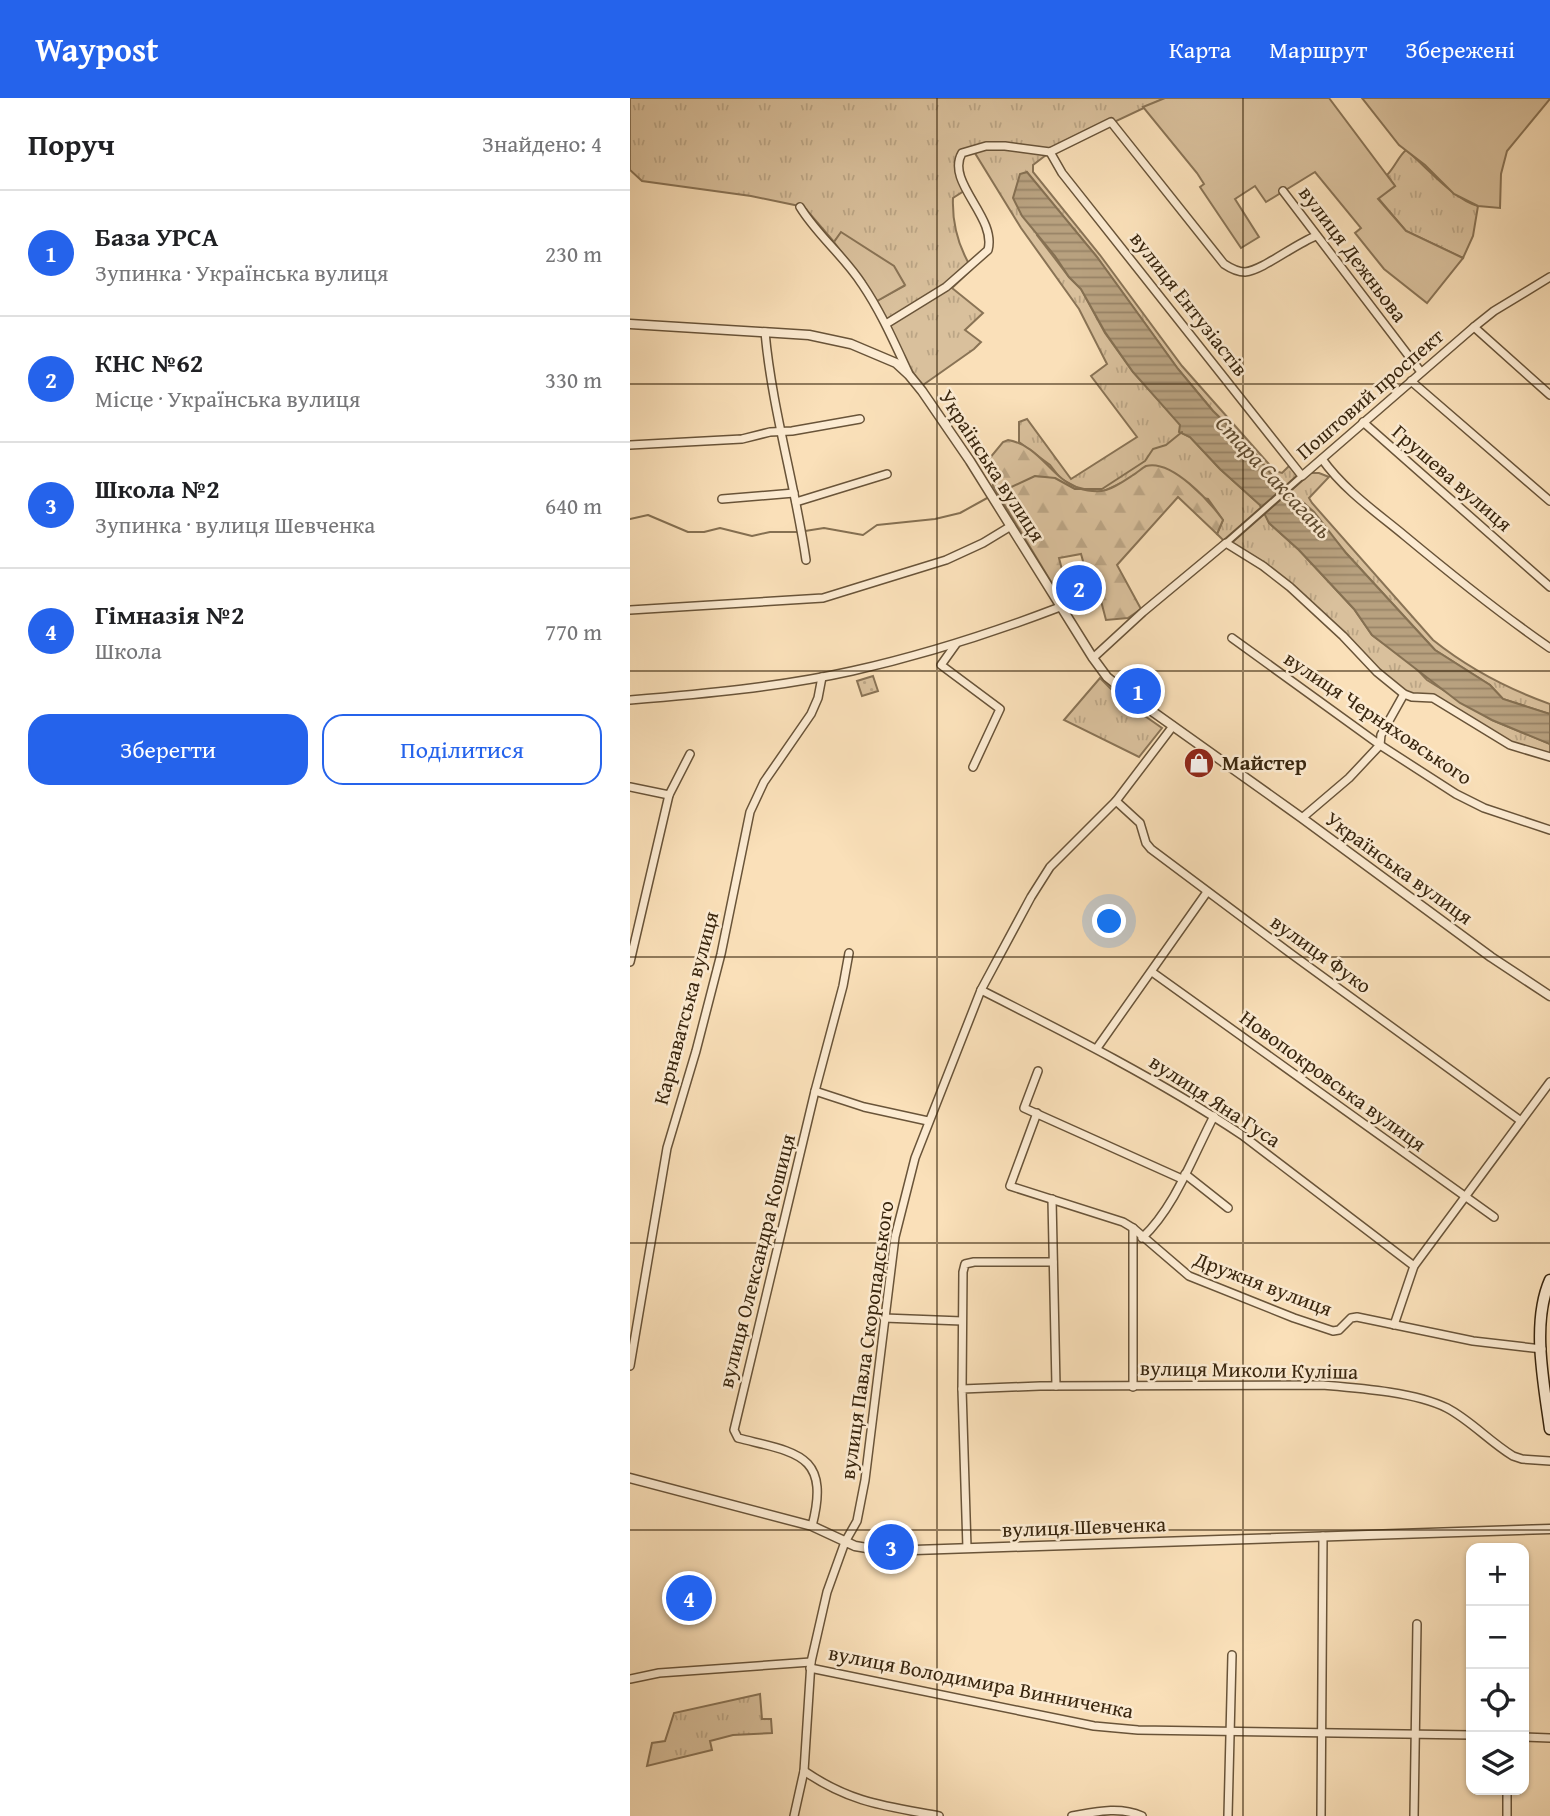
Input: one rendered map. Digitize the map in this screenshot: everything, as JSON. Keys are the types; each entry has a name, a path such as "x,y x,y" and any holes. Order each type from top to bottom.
{"main road":[{"path":"1550,1280 1541,1314 1550,1429"}],"street":[{"path":"886,324 946,287 988,250 988,229 959,173 958,160 962,153 986,146 1050,152 1111,122 1224,264 1232,270 1244,272 1256,268 1300,242 1316,236"},
{"name":"вулиця Ентузіастів","path":"1050,152 1075,189 1302,477"},
{"name":"вулиця Дежньова","path":"1283,191 1421,372"},
{"name":"Українська вулиця","path":"800,207 810,224 862,283 886,324 909,375 986,486 1093,658 1117,686 1473,944 1550,996"},
{"name":"Поштовий проспект","path":"1093,658 1474,327 1494,311 1550,277"},
{"path":"630,324 809,335 851,344 888,359 909,375"},
{"path":"1474,327 1550,395"},
{"path":"765,332 774,398 806,560"},
{"path":"1411,381 1550,501"},
{"path":"630,445 742,439 860,419"},
{"name":"Грушева вулиця","path":"1363,422 1550,587"},
{"path":"1322,459 1332,474 1399,531 1507,618 1550,648"},
{"path":"796,502 887,474"},
{"path":"722,499 794,493"},
{"path":"630,610 823,598 946,560 1011,526"},
{"path":"1226,542 1290,587 1377,672 1404,694 1433,698 1510,745 1550,757"},
{"path":"630,700 821,677 957,643 1060,607"},
{"name":"вулиця Черняховського","path":"1232,638 1380,746 1456,794 1484,808 1550,830"},
{"path":"957,643 941,664 1000,709 973,767"},
{"name":"Карнаватська вулиця","path":"630,1366 667,1147 721,954 750,812 764,782 811,714 818,698 821,677"},
{"path":"1302,818 1349,778 1380,746 1381,735 1404,694"},
{"name":"вулиця Павла Скоропадського","path":"794,1816 804,1771 810,1665 827,1592 845,1542 857,1521 865,1480 895,1237 915,1158 982,990 1049,867 1116,801 1173,726"},
{"path":"630,962 669,795 690,754"},
{"path":"630,786 669,795"},
{"name":"вулиця Фуко","path":"1116,801 1140,823 1146,843 1151,849 1521,1121"},
{"path":"1097,1048 1207,892"},
{"name":"вулиця Олександра Кошиця","path":"812,1526 817,1491 813,1469 803,1458 738,1438 734,1430 815,1091 841,998 849,953"},
{"name":"Новопокровська вулиця","path":"1152,972 1494,1217"},
{"name":"вулиця Яна Гуса","path":"982,990 1097,1048 1214,1116 1414,1266"},
{"path":"1038,1071 1024,1108 1183,1176 1228,1208"},
{"path":"1394,1325 1414,1266 1550,1082"},
{"path":"815,1091 864,1107 928,1121"},
{"name":"Дружня вулиця","path":"1037,1113 1010,1186 1123,1222 1189,1276 1332,1331 1339,1330 1351,1318 1485,1343 1542,1349"},
{"path":"1142,1238 1152,1229 1214,1116"},
{"path":"1052,1199 1056,1386"},
{"path":"1133,1228 1133,1387"},
{"path":"967,1548 962,1389 965,1264 1053,1262"},
{"path":"884,1318 962,1321"},
{"name":"вулиця Миколи Куліша","path":"962,1389 1323,1385 1389,1393 1447,1408 1513,1456 1550,1461"},
{"name":"вулиця Шевченка","path":"630,1478 812,1526 845,1542 866,1549 885,1551 1550,1529"},
{"path":"1321,1816 1323,1536"},
{"path":"1414,1816 1417,1624"},
{"path":"1228,1816 1232,1655"},
{"name":"вулиця Володимира Винниченка","path":"630,1679 671,1672 810,1665 1094,1726 1138,1730 1466,1735"},
{"path":"1529,1737 1550,1738"},
{"path":"804,1771 859,1800 939,1816"},
{"path":"1507,1795 1507,1816"},
{"path":"1072,1816 1109,1810 1142,1816"}],"green space":[{"path":"630,98 1165,98 1050,152 1033,165 1033,172 1100,255 1182,366 1275,471 1282,473 1290,465 1298,477 1283,490 1251,448 1213,411 1178,369 1097,257 1027,173 1037,235 1081,289 1105,333 1133,372 1181,425 1180,432 1190,437 1260,505 1262,509 1224,541 1217,534 1223,520 1208,499 1121,483 1100,493 1076,487 1061,479 1050,465 1019,442 1019,422 1027,419 1071,479 1137,437 1091,376 1107,364 1079,309 1021,228 973,150 958,160 967,189 953,198 957,235 972,269 952,288 983,313 965,330 981,342 923,385 903,356 877,301 904,286 841,233 834,242 804,207 751,196 642,181 630,170"},
{"path":"1165,98 1329,98 1395,186 1378,199 1406,231 1463,258 1427,303 1384,269 1355,233 1361,228 1315,172 1266,202 1255,186 1235,199 1259,237 1241,248 1200,187 1204,184 1197,173 1143,107"},
{"path":"1362,98 1550,99 1507,151 1501,174 1500,208 1478,206 1454,194 1425,165 1399,145"},
{"path":"1406,150 1459,197 1478,206 1473,236 1463,258 1406,231 1378,198 1395,186 1387,175"},
{"path":"841,232 894,266 905,285 877,301 834,242"},
{"path":"1008,440 1028,448 1069,484 1087,490 1101,491 1113,487 1146,466 1167,469 1189,484 1223,520 1217,534 1178,497 1117,565 1141,609 1128,618 1106,620 1100,597 1088,579 1081,554 1059,558 1066,585 1079,607 1078,612 1070,613 993,486 989,459 1003,442"},
{"path":"1310,473 1329,477 1309,498 1312,503 1433,640 1489,677 1550,704 1550,714 1503,699 1490,685 1435,650 1304,503 1288,493"},
{"path":"1265,513 1269,523 1299,550 1354,609 1372,635 1413,665 1427,680 1492,720 1550,744 1550,757 1510,745 1433,698 1404,694 1290,587 1227,544"},
{"path":"873,676 878,691 862,696 857,681"},
{"path":"1100,678 1122,700 1162,728 1139,757 1064,720"},
{"path":"760,1694 762,1719 771,1719 772,1733 733,1735 710,1741 712,1750 647,1766 652,1743 665,1741 674,1713"}],"shaded area":[{"path":"1027,172 1097,257 1178,369 1213,411 1251,448 1283,490 1314,512 1346,553 1435,650 1490,685 1503,699 1550,714 1550,744 1492,720 1460,703 1372,635 1354,609 1299,550 1269,523 1260,505 1190,437 1179,432 1180,425 1133,372 1105,332 1081,289 1022,216 1013,198 1020,174"}],"waterway":[{"path":"994,495 1035,476 1055,478 1075,489 1102,489 1145,461 1153,449 1166,445 1182,432"},
{"path":"805,531 824,528 863,535 877,525 935,519 960,513 989,497"},
{"path":"630,519 648,515 688,532 720,528 752,536 770,532 797,532"}],"place":[{"name":"КНС №62","path":"1079,588"},
{"name":"База УРСА","path":"1138,691"},
{"name":"Майстер","path":"1199,763"},
{"name":"Школа №2","path":"891,1547"},
{"name":"Гімназія №2","path":"689,1598"}],"water label":[{"name":"Стара Саксагань","path":"1274,477"}]}
